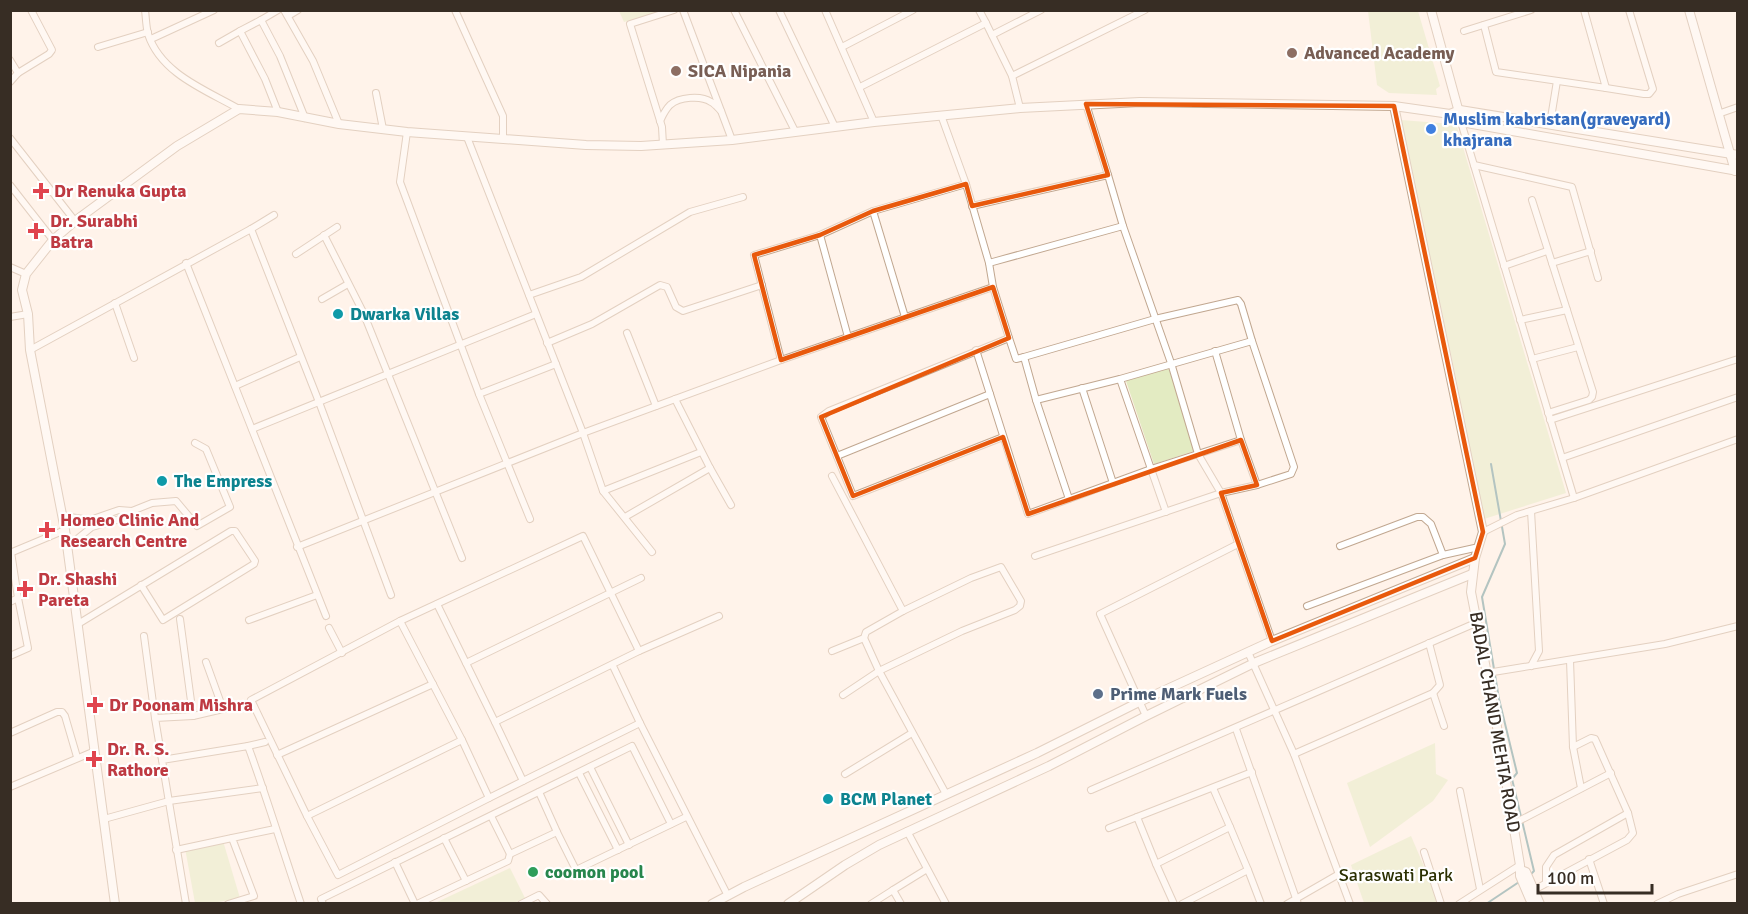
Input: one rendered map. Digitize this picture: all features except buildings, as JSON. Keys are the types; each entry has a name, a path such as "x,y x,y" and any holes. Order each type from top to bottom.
{"street":[{"path":"10,82 18,73 52,50 31,10"},
{"path":"145,10 148,32 163,60 196,87 218,96 239,109 278,112 339,124 407,132 586,145 641,146 732,140 874,122 1086,104 1140,102 1394,106 1450,114 1461,122 1737,173 1735,154 1718,114 1689,10"},
{"path":"151,39 214,10"},
{"path":"219,43 278,10"},
{"path":"297,10 286,14 313,61 339,124"},
{"path":"455,10 503,116 503,138"},
{"path":"663,144 660,122 630,24 674,10"},
{"path":"683,10 732,140"},
{"path":"735,10 795,132"},
{"path":"779,10 835,127"},
{"path":"825,10 874,122"},
{"path":"842,47 913,10"},
{"path":"979,10 1012,76 1020,108"},
{"path":"992,35 1041,10"},
{"path":"1012,76 1145,10"},
{"path":"1431,10 1460,110 1461,122 1574,498"},
{"path":"1464,31 1531,10"},
{"path":"1584,10 1605,88"},
{"path":"1484,25 1496,72 1649,93 1653,89 1629,10"},
{"path":"261,20 280,56 305,118"},
{"path":"860,87 986,23"},
{"path":"240,30 265,79 278,112"},
{"path":"98,47 148,32"},
{"path":"10,60 18,73"},
{"path":"1550,124 1557,81"},
{"path":"376,93 383,129"},
{"path":"660,122 672,103 697,97 709,100 723,113"},
{"path":"1086,104 1123,226 1171,363 1198,454 1221,493 1272,640"},
{"path":"1394,106 1486,530 1517,515 1574,498 1737,439"},
{"path":"1718,114 1737,107"},
{"path":"115,903 68,546 30,350 22,290 26,274 53,240 75,221 177,146 239,109"},
{"path":"1450,114 1460,110 1735,154"},
{"path":"940,116 966,184 989,263 993,287 1016,359 1155,319 1238,300 1294,467 1292,474 1221,493 1035,556"},
{"path":"407,132 400,182 460,345 530,519"},
{"path":"467,137 603,491 652,552"},
{"path":"10,138 75,221"},
{"path":"1474,165 1572,187 1598,278"},
{"path":"972,206 1107,175"},
{"path":"781,360 754,255 820,235 873,211 966,184"},
{"path":"10,185 53,240"},
{"path":"529,295 581,277 690,212 743,197"},
{"path":"1532,200 1593,392 1589,400 1549,417"},
{"path":"873,211 905,317"},
{"path":"30,350 274,215"},
{"path":"989,263 1123,226"},
{"path":"297,254 337,227"},
{"path":"251,229 391,595"},
{"path":"324,235 363,312 462,558"},
{"path":"820,235 848,337"},
{"path":"1504,266 1547,251"},
{"path":"1552,263 1591,251"},
{"path":"186,263 326,616"},
{"path":"10,267 26,274"},
{"path":"322,299 348,284"},
{"path":"547,343 592,324 660,285 667,287 676,307 683,311 762,285"},
{"path":"297,547 582,433 781,360 993,287"},
{"path":"115,303 134,358"},
{"path":"1520,320 1567,310"},
{"path":"10,317 27,314"},
{"path":"252,429 536,314"},
{"path":"627,333 656,406"},
{"path":"1003,436 853,496 821,417 829,411 1009,338"},
{"path":"1036,400 1120,379 1252,341"},
{"path":"1532,359 1578,347"},
{"path":"976,350 1028,513 1241,440"},
{"path":"1215,351 1241,440 1257,485"},
{"path":"235,386 300,357"},
{"path":"1024,357 1069,499"},
{"path":"1549,417 1737,358"},
{"path":"479,394 556,364"},
{"path":"1120,379 1166,512"},
{"path":"1082,388 1113,483"},
{"path":"837,456 990,394"},
{"path":"1562,458 1737,397"},
{"path":"675,399 731,505"},
{"path":"63,516 91,524 120,519 152,503 177,501 197,526 230,507 206,449 195,443"},
{"path":"603,491 701,452"},
{"path":"625,517 710,468"},
{"path":"832,476 903,611"},
{"path":"1531,511 1539,651 1532,666"},
{"path":"1340,546 1417,517 1424,517 1431,524 1443,555"},
{"path":"68,546 91,524"},
{"path":"78,624 141,585 233,530 255,561 254,564 163,620 141,585"},
{"name":"BADAL CHAND MEHTA ROAD","path":"1486,530 1475,558 1471,592 1493,672 1520,821 1522,871 1540,903"},
{"path":"10,656 28,648 11,552 65,531"},
{"path":"639,651 583,537 400,621 251,700 338,875 640,723"},
{"path":"1146,716 1100,614 1238,544"},
{"path":"1307,606 1443,555 1480,547"},
{"path":"712,903 729,900 744,887 1036,753 1272,640 1475,558"},
{"path":"843,695 879,671 1020,606 1021,601 1001,567 971,578 903,611 866,632 864,638 879,671 946,794"},
{"path":"789,903 845,865 907,831 1049,766 1254,663 1472,574"},
{"path":"466,663 641,578"},
{"path":"249,620 317,595"},
{"path":"10,602 18,598"},
{"path":"437,604 524,781"},
{"path":"495,722 613,666 639,651 719,616"},
{"path":"180,619 193,716"},
{"path":"400,621 462,740 489,798"},
{"path":"1091,790 1478,622"},
{"path":"1493,672 1665,644 1737,626"},
{"path":"329,628 342,653"},
{"path":"144,636 155,718 186,903"},
{"path":"831,651 864,638"},
{"path":"1294,754 1433,693 1440,685 1429,643"},
{"path":"1248,652 1294,754 1350,903"},
{"path":"1570,660 1573,747 1581,788"},
{"path":"206,662 223,709"},
{"path":"613,666 729,900"},
{"path":"277,755 433,684"},
{"path":"1433,693 1444,726"},
{"path":"155,718 193,716 236,706"},
{"path":"10,733 57,712 62,712 77,757"},
{"path":"1093,725 1100,739"},
{"path":"1236,729 1297,901"},
{"path":"845,774 912,732"},
{"path":"1532,903 1529,887 1546,883 1631,837 1633,828 1628,813 1595,739 1591,738 1573,747"},
{"path":"307,816 462,740"},
{"path":"162,760 265,742"},
{"path":"248,746 301,903"},
{"path":"323,903 321,899 632,746 671,824"},
{"path":"10,787 95,751"},
{"path":"590,767 629,845"},
{"path":"1109,828 1252,772"},
{"path":"579,773 618,850"},
{"path":"1520,821 1611,773"},
{"path":"104,819 169,801 263,788"},
{"path":"1213,788 1262,903"},
{"path":"1460,791 1480,889"},
{"path":"539,792 576,870 686,817"},
{"path":"1546,883 1546,867 1554,855 1628,813"},
{"path":"395,862 416,903 508,861 510,854 491,816"},
{"path":"1137,817 1174,903"},
{"path":"1156,864 1230,827"},
{"path":"176,850 275,829"},
{"path":"907,831 946,903"},
{"path":"510,854 557,832"},
{"path":"232,838 256,903"},
{"path":"444,838 466,881"},
{"path":"1424,852 1441,903"},
{"path":"1589,859 1604,903"},
{"path":"872,903 927,869"},
{"path":"1182,903 1248,870"},
{"path":"1459,903 1480,889 1522,871"},
{"path":"1287,903 1297,901 1339,874"},
{"path":"1658,903 1737,874"},
{"path":"893,890 901,903"},
{"path":"521,903 539,895 547,903"},
{"path":"228,903 254,896"}],"highlighted area":[{"path":"1086,104 1394,106 1483,532 1480,547 1475,558 1272,641 1221,493 1257,485 1241,440 1028,514 1003,437 853,496 821,417 1009,338 993,287 781,360 754,255 820,235 873,211 966,184 972,206 1108,175"}],"green space":[{"path":"619,11 662,11 624,22"},
{"path":"1368,11 1418,11 1440,86 1436,89 1437,95 1389,93 1377,85"},
{"path":"1401,120 1453,124 1457,127 1566,493 1484,519"},
{"path":"1173,363 1200,449 1154,464 1125,378"},
{"path":"1435,743 1436,774 1448,780 1433,801 1370,847 1347,783"},
{"name":"Saraswati Park","path":"1411,836 1439,901 1433,904 1364,903 1351,865"},
{"path":"223,841 240,898 213,903 195,903 185,848"},
{"path":"510,868 525,898 514,903 435,903"}],"waterway":[{"path":"1491,464 1505,544 1482,597 1499,699 1517,773 1512,779 1534,871 1531,874"},
{"path":"1486,904 1519,882"}],"place":[{"name":"Advanced Academy","path":"1292,53"},
{"name":"SICA Nipania","path":"676,71"},
{"name":"Muslim kabristan(graveyard) khajrana","path":"1431,129"},
{"name":"Dr Renuka Gupta","path":"41,191"},
{"name":"Dr. Surabhi Batra","path":"36,231"},
{"name":"Dwarka Villas","path":"338,314"},
{"name":"The Empress","path":"162,481"},
{"name":"Homeo Clinic And Research Centre","path":"47,530"},
{"name":"Dr. Shashi Pareta","path":"25,589"},
{"name":"Prime Mark Fuels","path":"1098,694"},
{"name":"Dr Poonam Mishra","path":"95,705"},
{"name":"Dr. R. S. Rathore","path":"94,759"},
{"name":"BCM Planet","path":"828,799"},
{"name":"coomon pool","path":"533,872"}]}
